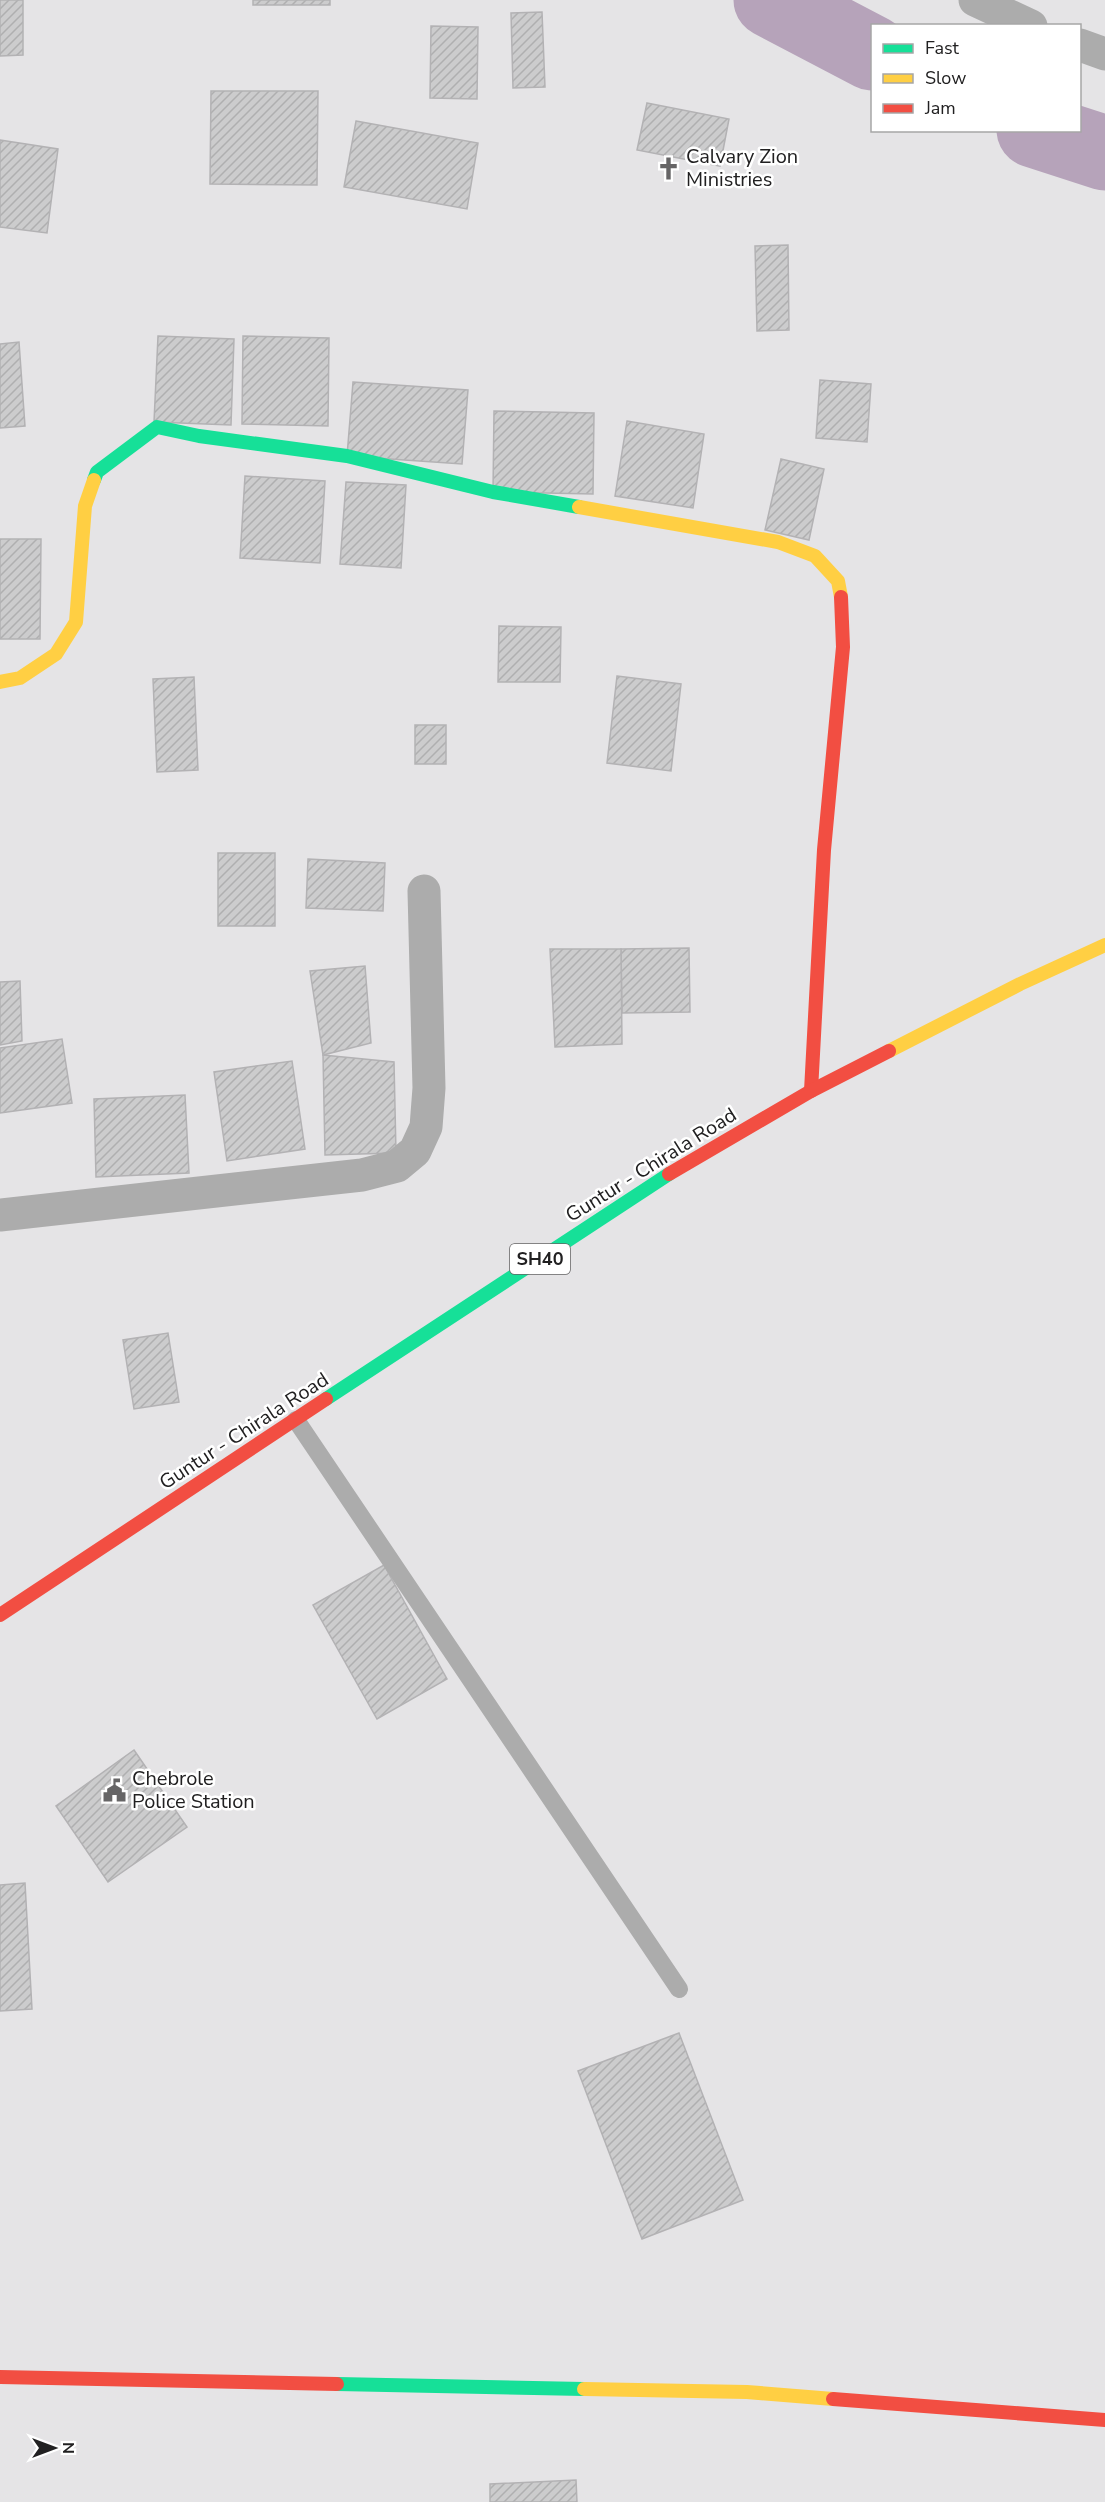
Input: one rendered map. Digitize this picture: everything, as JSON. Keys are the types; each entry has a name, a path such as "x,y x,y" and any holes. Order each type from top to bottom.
{"street":[{"path":"975,0 1027,24"},
{"path":"1081,45 1105,54"},
{"path":"0,682 21,678 56,654 76,622 85,506 97,472 157,427 199,436 347,456 493,492 778,542 815,556 838,581 843,611 843,647 824,850 811,1091"},
{"path":"0,1215 363,1175 397,1166 415,1151 426,1127 429,1088 424,891"},
{"name":"Guntur - Chirala Road","path":"0,1615 686,1162 811,1091 1020,984 1105,945"},
{"path":"0,2378 747,2392 1105,2420"}],"lane":[{"path":"296,1420 679,1989"}],"building":[{"path":"0,0 23,0 23,55 0,56"},
{"path":"253,0 330,0 330,5 253,5"},
{"path":"542,12 545,87 513,88 511,13"},
{"path":"431,26 478,27 477,99 430,98"},
{"path":"211,91 318,91 317,185 210,184"},
{"path":"647,103 729,119 720,166 637,150"},
{"path":"356,121 478,143 467,209 344,187"},
{"path":"0,140 58,149 47,233 0,227"},
{"path":"788,245 789,330 757,331 755,246"},
{"path":"158,336 234,339 231,425 154,422"},
{"path":"243,336 329,338 328,426 242,424"},
{"path":"19,342 25,426 0,428 0,344"},
{"path":"820,380 871,384 867,442 816,438"},
{"path":"353,382 468,390 462,464 347,456"},
{"path":"494,411 594,413 593,494 493,492"},
{"path":"627,421 704,434 693,508 615,496"},
{"path":"781,459 824,469 809,540 765,530"},
{"path":"245,476 325,481 320,563 240,558"},
{"path":"346,482 406,485 401,568 340,564"},
{"path":"0,539 41,539 40,639 0,639"},
{"path":"499,626 561,627 560,682 498,682"},
{"path":"617,676 681,684 671,771 607,763"},
{"path":"194,677 198,770 157,772 153,679"},
{"path":"415,725 446,725 446,764 415,764"},
{"path":"218,853 275,853 275,926 218,926"},
{"path":"308,859 385,863 383,911 306,908"},
{"path":"689,948 690,1012 622,1013 621,949"},
{"path":"550,949 621,949 622,1044 555,1047"},
{"path":"365,966 371,1043 323,1055 310,971"},
{"path":"20,981 22,1041 0,1045 0,982"},
{"path":"62,1039 72,1103 0,1113 0,1048"},
{"path":"323,1055 394,1062 396,1153 325,1155"},
{"path":"292,1061 305,1149 227,1161 214,1072"},
{"path":"185,1095 189,1173 96,1177 94,1099"},
{"path":"168,1333 179,1402 134,1409 123,1340"},
{"path":"384,1565 447,1679 377,1719 313,1605"},
{"path":"134,1750 187,1827 108,1882 56,1806"},
{"path":"25,1883 32,2009 0,2011 0,1885"},
{"path":"679,2033 743,2200 642,2239 578,2071"},
{"path":"576,2480 577,2502 490,2502 490,2484"}],"waterway":[{"path":"771,0 871,52"},
{"path":"1040,132 1105,153"}],"traffic: fast":[{"path":"94,480 97,472 157,427 199,436 347,456 493,492 579,507"},
{"path":"326,1399 669,1174"},
{"path":"337,2384 584,2389"}],"traffic: slow":[{"path":"0,682 20,678 56,654 76,622 85,506 94,480"},
{"path":"579,507 778,542 815,556 838,581 841,597"},
{"path":"889,1051 1020,984 1105,945"},
{"path":"584,2389 747,2392 833,2399"}],"traffic: jam":[{"path":"811,1091 824,850 843,647 841,597"},
{"path":"669,1174 811,1091 889,1051"},
{"path":"0,1615 326,1399"},
{"path":"0,2377 337,2384"},
{"path":"833,2399 1105,2420"}],"place":[{"name":"Calvary Zion Ministries","path":"668,168"},
{"name":"Chebrole Police Station","path":"114,1790"}]}
